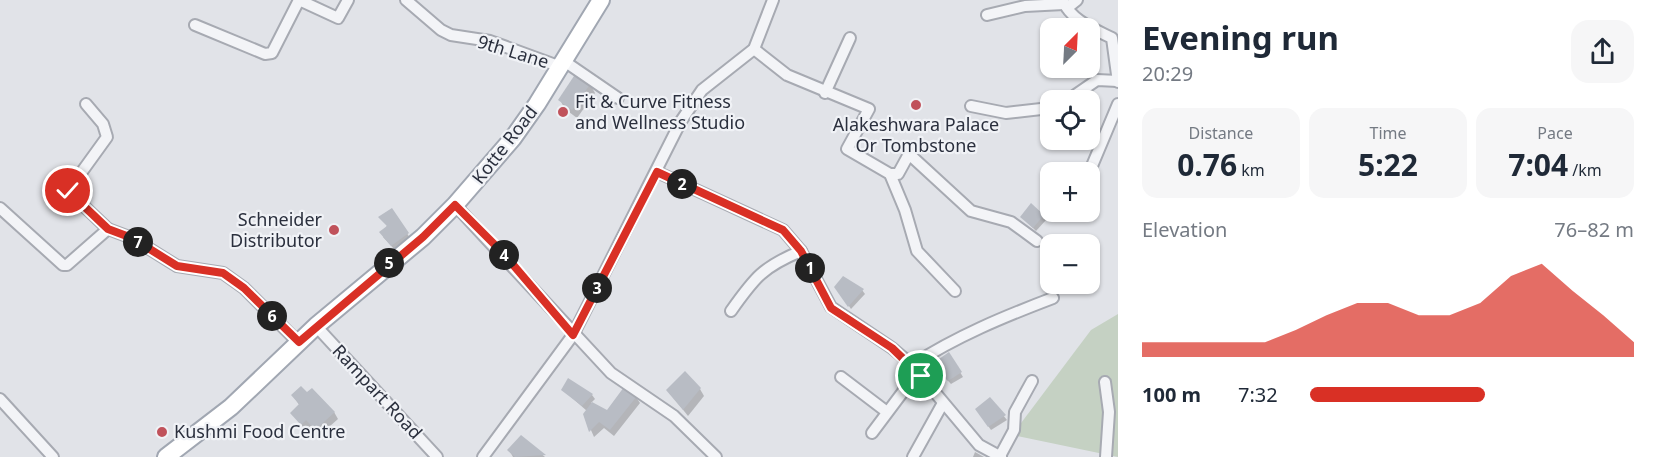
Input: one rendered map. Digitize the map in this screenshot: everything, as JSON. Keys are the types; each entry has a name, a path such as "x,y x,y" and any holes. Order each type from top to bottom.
{"main road":[{"name":"Kotte Road","path":"166,457 231,407 316,326 423,237 455,205 513,138 563,64 595,2"}],"street":[{"path":"195,25 266,54 272,53 299,0 338,18 348,0"},
{"name":"9th Lane","path":"406,0 441,30 451,35 490,41 563,64 618,98"},
{"path":"483,457 573,335 681,121 702,90 754,49 773,0"},
{"path":"987,15 1025,6 1065,4 1077,0"},
{"path":"1065,4 1081,22 1116,42 1118,82 1098,80 1083,90"},
{"path":"825,93 850,38"},
{"path":"754,49 787,75 825,93 869,109 848,149 890,174 898,174 909,154 971,211 1011,222 1036,241"},
{"path":"86,104 103,124 107,137 68,191 108,229 132,238 177,266 223,273 244,288 299,342"},
{"path":"1094,162 1118,104"},
{"path":"971,106 1006,113 1040,109"},
{"path":"657,172 783,230 801,251 831,308 892,348 912,365 979,445 1000,457 1014,430 1015,412 1032,381"},
{"path":"890,174 905,210 916,251 956,291"},
{"path":"455,205 503,253 573,335 611,373 674,416 716,457"},
{"path":"0,208 63,265 67,265 108,229"},
{"path":"731,311 749,285 771,264 801,251"},
{"path":"912,365 946,343 990,322 1053,298"},
{"name":"Rampart Road","path":"316,326 437,457"},
{"path":"872,433 905,389 921,376"},
{"path":"841,377 887,412"},
{"path":"1106,382 1109,412 1106,457"},
{"path":"0,399 53,457"},
{"path":"913,457 943,403"}],"green space":[{"path":"1118,314 1118,457 1012,435 1091,330"}],"building":[{"path":"576,73 591,83 572,110 558,100"},
{"path":"1031,203 1040,211 1040,220 1033,228 1020,217"},
{"path":"392,208 409,233 391,246 379,232 387,226 378,217"},
{"path":"843,276 864,289 848,307 834,287"},
{"path":"949,352 962,372 948,381 932,364"},
{"path":"685,371 701,388 683,410 666,390"},
{"path":"568,378 593,394 582,406 561,390"},
{"path":"301,386 307,392 312,388 335,412 315,430 306,420 301,425 290,413 299,404 291,395"},
{"path":"624,387 637,396 610,430 599,422 589,432 583,414 592,402 607,410"},
{"path":"990,397 1006,415 988,427 975,409"},
{"path":"521,435 546,455 515,457 507,450"}],"place":[{"name":"Alakeshwara Palace Or Tombstone","path":"916,105"},
{"name":"Fit & Curve Fitness and Wellness Studio","path":"563,112"},
{"name":"Schneider Distributor","path":"334,230"},
{"name":"Kushmi Food Centre","path":"162,432"}],"route":[{"path":"68,191 108,229 132,238 177,266 223,273 244,288 299,342 423,237 455,205 503,253 573,335 657,172 783,230 801,251 831,308 892,348 921,376"}]}
